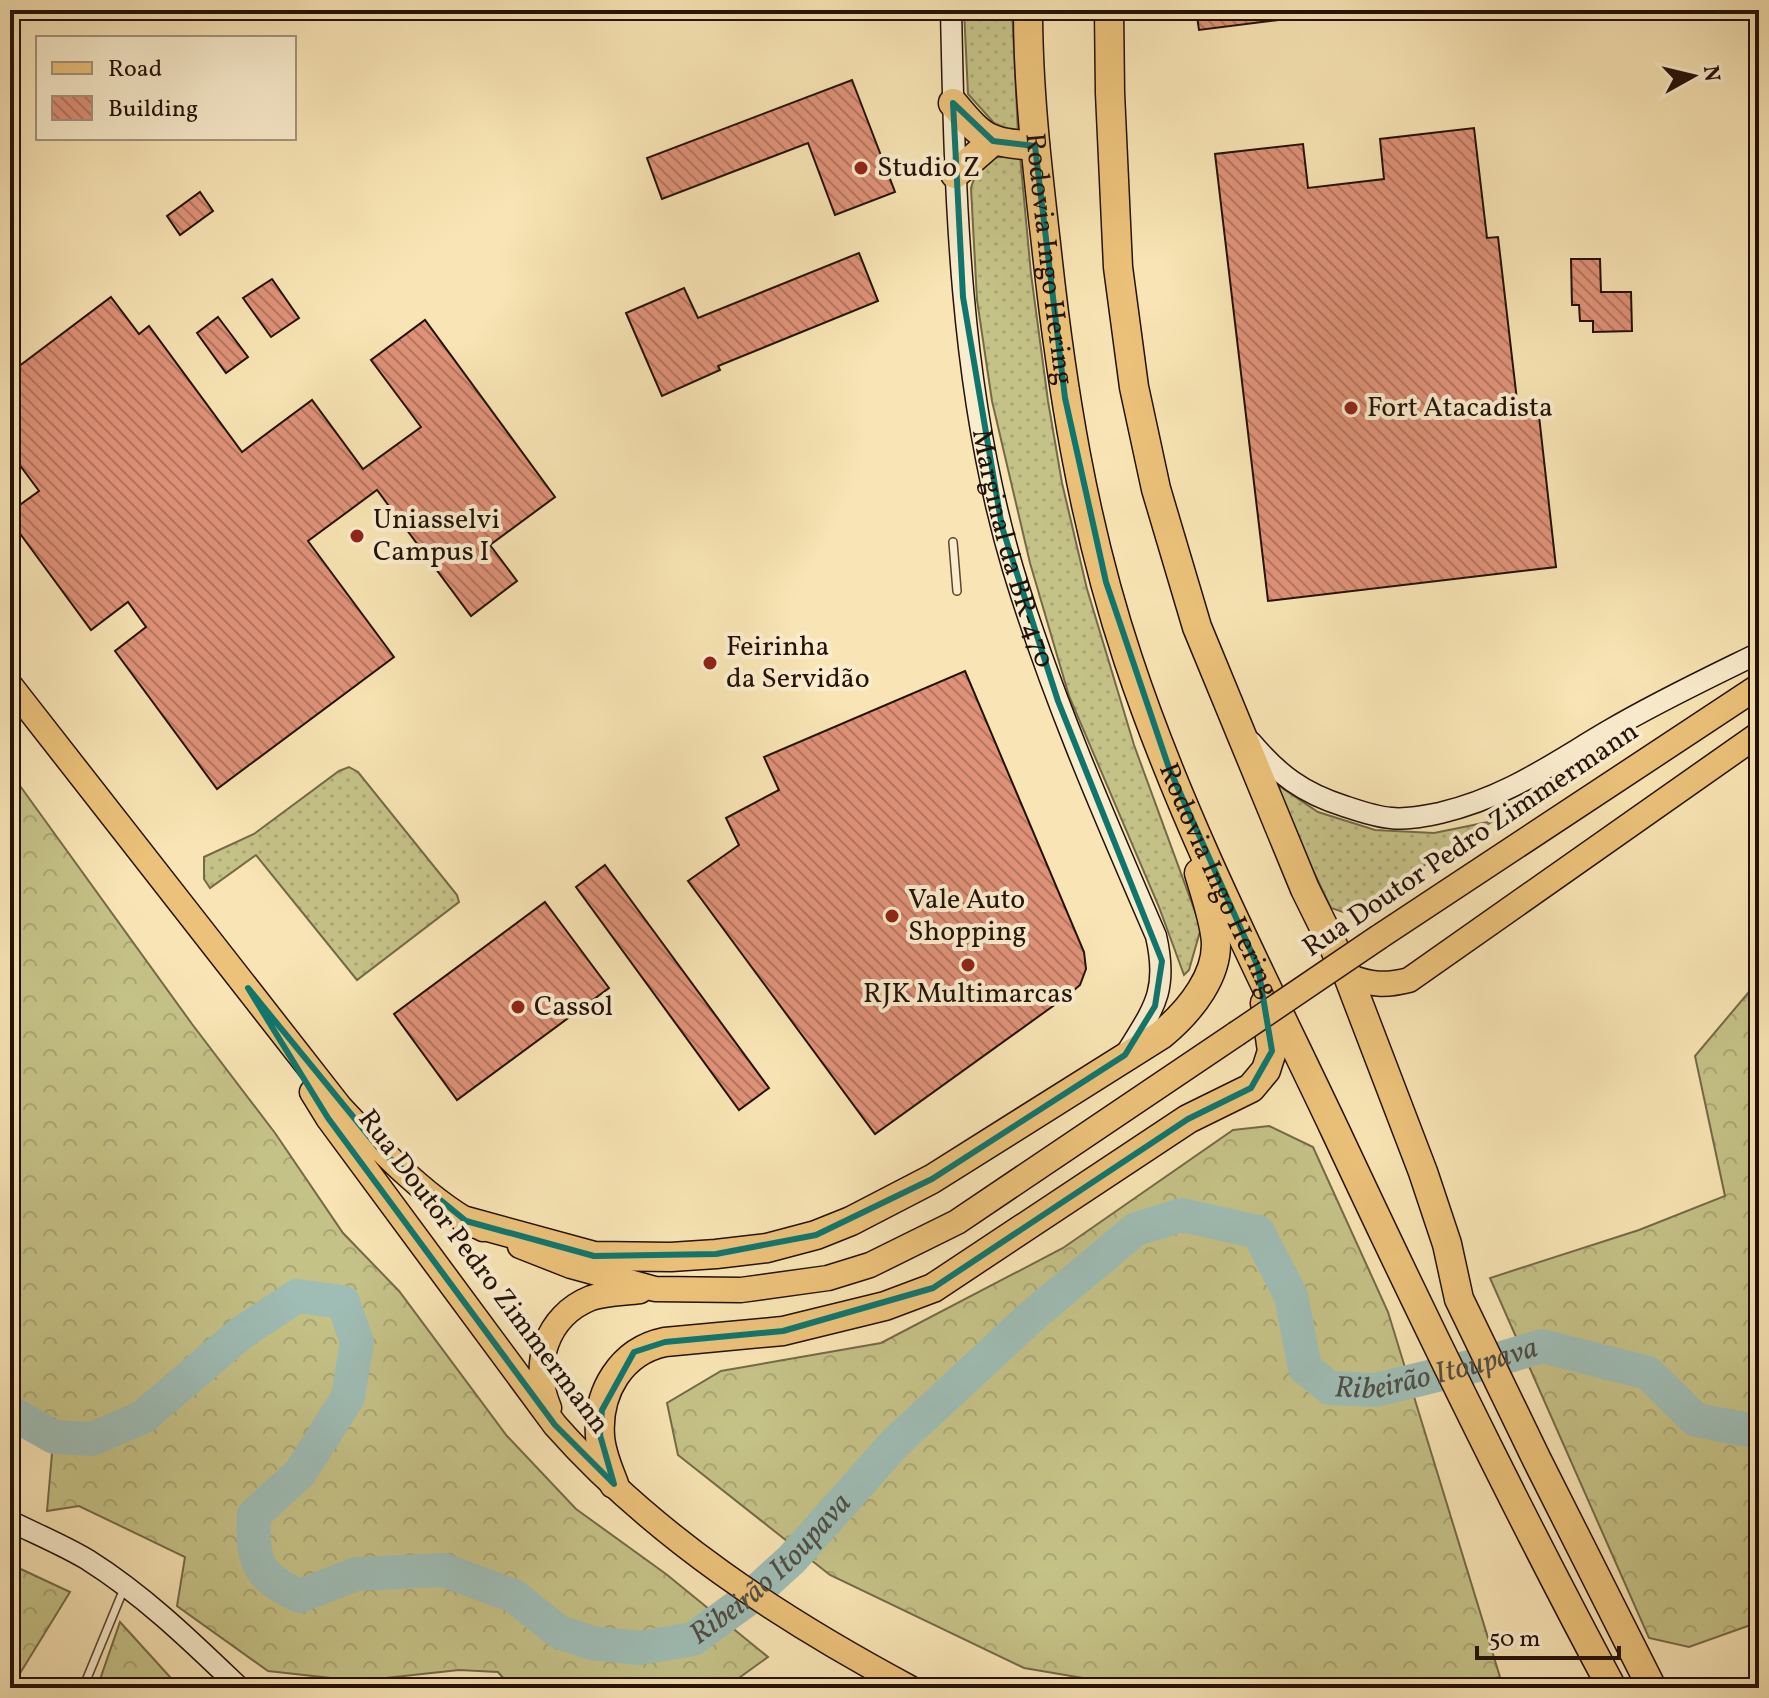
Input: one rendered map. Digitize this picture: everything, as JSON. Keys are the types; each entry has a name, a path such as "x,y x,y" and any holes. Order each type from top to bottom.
{"highway":[{"name":"Rodovia Ingo Hering","path":"1028,10 1035,146 1056,334 1079,479 1128,659 1169,768 1216,878 1502,1476 1612,1688"},
{"path":"1109,10 1118,267 1134,387 1175,559 1197,627 1305,889 1348,976 1423,1172 1447,1244 1459,1299 1652,1688"},
{"path":"953,103 974,128 993,141 1035,146"},
{"path":"955,174 993,141"},
{"path":"466,1221 530,1241 594,1256 671,1257 767,1248 816,1235 932,1179 1161,1035 1177,1022 1205,983 1215,961 1216,937 1169,768"},
{"path":"614,1484 604,1458 600,1435 602,1410 608,1389 621,1366 634,1352 665,1342 783,1331 885,1306 933,1288 995,1250 1188,1119 1251,1088 1266,1070 1272,1051 1258,967"}],"main road":[{"name":"Rua Doutor Pedro Zimmermann","path":"10,685 340,1107 382,1152 466,1221 547,1257 655,1289 741,1290 828,1278 885,1258 957,1222 1379,937 1759,686"},
{"path":"1348,976 1366,983 1390,985 1409,980 1759,734"},
{"name":"Rua Doutor Pedro Zimmermann","path":"248,988 328,1118 555,1425 614,1484 711,1567 836,1648 910,1688"},
{"path":"555,1425 541,1379 542,1358 555,1324 571,1308 594,1297 655,1289"}],"street":[{"name":"Marginal da BR-470","path":"951,10 955,174 963,297 976,403 1013,569 1058,701 1159,949 1162,981 1155,1006 1125,1055"},
{"path":"1237,728 1270,764 1312,796 1392,819 1427,815 1474,804 1503,792 1609,730 1759,653"},
{"path":"10,1521 86,1560 125,1586 168,1619 240,1688"}],"lane":[{"path":"953,542 957,591"},
{"path":"83,1688 125,1586"}],"highlighted area":[{"path":"953,103 993,141 1035,146 1065,398 1106,582 1169,768 1258,967 1272,1051 1251,1088 1188,1119 933,1288 783,1331 665,1342 634,1352 602,1410 600,1435 614,1484 555,1425 328,1118 248,988 382,1152 466,1221 594,1256 716,1254 816,1235 932,1179 1125,1055 1155,1006 1162,961 1058,701 1002,527 963,297"}],"green space":[{"path":"964,10 1012,10 1018,133 994,123 968,94"},
{"path":"1020,156 1031,274 1062,483 1087,589 1134,745 1201,928 1189,970 1184,975 1159,907 1069,696 1030,563 992,401 977,300 971,188 978,167 987,158"},
{"path":"349,767 358,772 457,895 459,902 357,980 256,855 210,888 204,879 204,857 254,834 339,771"},
{"path":"10,772 192,1024 275,1133 343,1233 399,1291 507,1436 576,1509 666,1574 768,1657 725,1688 512,1688 498,1672 459,1670 358,1681 268,1671 177,1606 185,1557 79,1506 47,1511 55,1419 38,1417 10,1404"},
{"path":"1269,779 1318,812 1375,830 1434,833 1493,821 1349,914 1331,908"},
{"path":"1759,980 1759,1622 1689,1647 1649,1638 1490,1278 1639,1230 1725,1196 1695,1056"},
{"path":"1269,1126 1313,1147 1388,1312 1500,1677 1461,1688 1142,1688 1024,1668 830,1575 678,1455 667,1403 721,1371 881,1343 1063,1248 1233,1130"},
{"path":"10,1564 70,1592 11,1688 10,1688"},
{"path":"120,1622 180,1688 97,1688"}],"building":[{"path":"1196,10 1278,10 1278,20 1199,30"},
{"path":"852,80 895,192 835,215 808,143 662,199 647,158"},
{"path":"1474,128 1487,238 1498,237 1518,409 1538,407 1556,567 1268,601 1215,154 1303,144 1308,188 1384,179 1380,139"},
{"path":"200,192 213,211 180,235 167,216"},
{"path":"859,253 878,301 718,366 720,370 662,396 626,313 684,288 698,318"},
{"path":"1571,259 1600,259 1601,292 1631,292 1632,331 1593,332 1593,321 1580,321 1579,305 1572,305"},
{"path":"272,279 299,318 271,337 243,298"},
{"path":"111,297 139,334 149,326 242,452 312,400 363,469 421,427 371,360 425,320 555,497 490,545 517,581 471,616 377,490 308,541 394,657 217,789 115,651 146,627 128,602 91,630 10,520 10,512 39,491 10,452 10,373"},
{"path":"218,317 248,357 226,373 197,333"},
{"name":"Vale Auto Shopping","path":"965,671 1084,952 1086,969 1080,985 1067,996 875,1134 688,881 739,845 726,818 779,790 764,757"},
{"path":"605,865 769,1088 739,1110 576,887"},
{"path":"545,902 609,988 457,1100 394,1014"}],"waterway":[{"name":"Ribeirão Itoupava","path":"10,1412 54,1437 92,1439 143,1417 241,1333 297,1296 343,1302 357,1342 348,1397 300,1473 254,1515 256,1556 266,1574 300,1596 356,1574 444,1570 514,1596 559,1632 592,1643 639,1648 693,1639 748,1599 792,1559 895,1443 1032,1316 1136,1229 1182,1215 1258,1232 1291,1296 1305,1368 1330,1388 1376,1390 1542,1346 1648,1373 1696,1420 1759,1432"}],"place":[{"name":"Studio Z","path":"861,168"},
{"name":"Fort Atacadista","path":"1351,408"},
{"name":"Uniasselvi Campus I","path":"357,536"},
{"name":"Feirinha da Servidão","path":"710,663"},
{"name":"Vale Auto Shopping","path":"892,916"},
{"name":"RJK Multimarcas","path":"968,965"},
{"name":"Cassol","path":"518,1007"}]}
